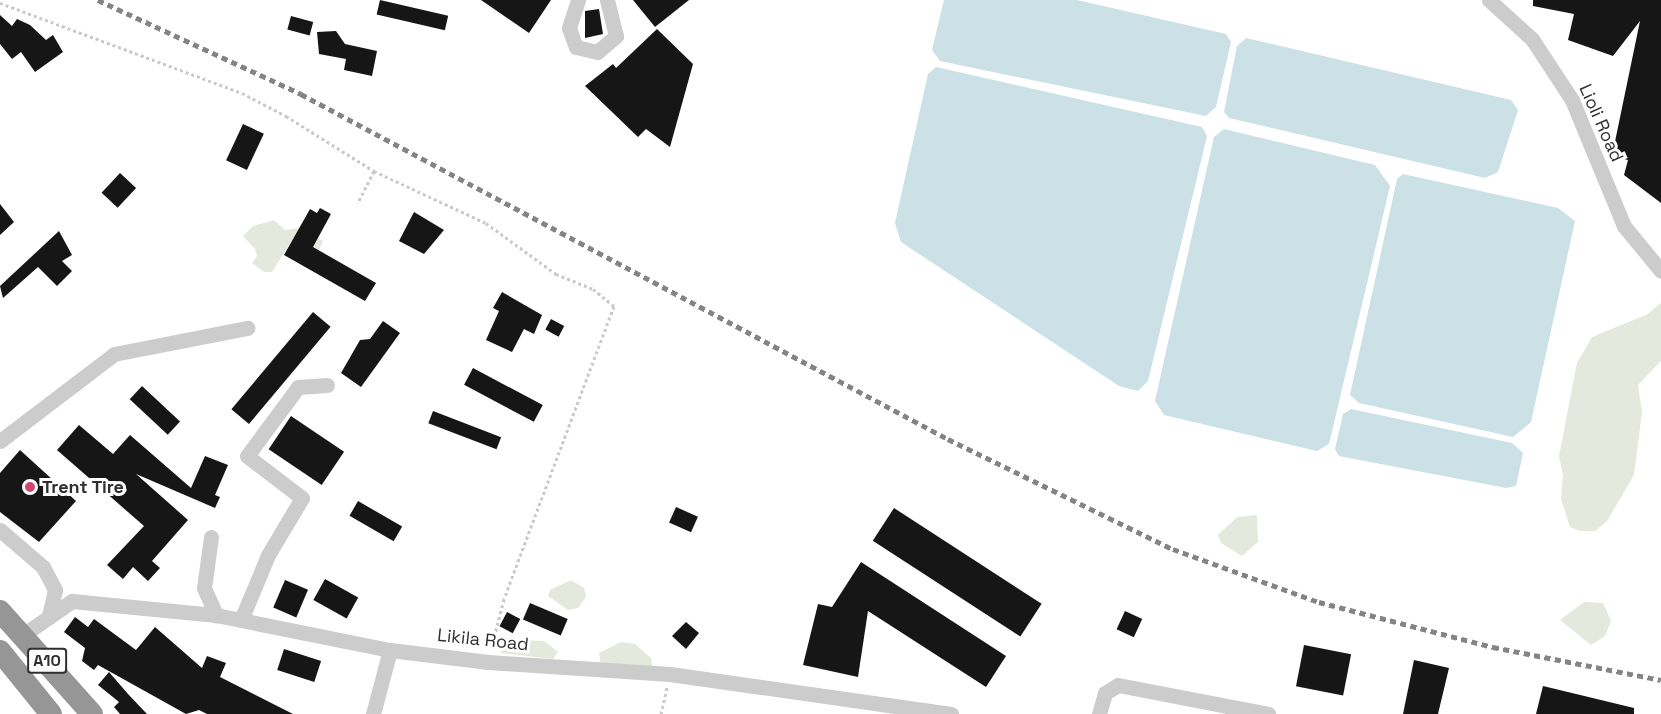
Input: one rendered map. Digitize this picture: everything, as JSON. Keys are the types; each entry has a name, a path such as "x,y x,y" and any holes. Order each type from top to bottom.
{"highway":[{"name":"A10","path":"0,611 92,714"},
{"name":"A10","path":"0,651 51,714"}],"street":[{"path":"578,0 569,28 576,47 597,52 616,36 607,0"},
{"name":"Lioli Road","path":"1490,0 1532,39 1572,100 1624,226 1661,271"},
{"path":"0,441 114,354 247,328"},
{"path":"241,620 268,555 302,498 246,456 298,387 327,385"},
{"path":"0,530 43,567 56,590 49,617"},
{"path":"211,537 204,588 216,615"},
{"name":"Likila Road","path":"23,635 72,601 216,615 390,650 488,662 670,674 951,714"},
{"path":"373,714 390,650"},
{"path":"1099,714 1105,693 1118,685 1268,714"}],"path":[{"path":"0,3 242,93 374,171 486,223 556,274 593,288 614,306 504,598 488,662"},
{"path":"358,203 374,171"},
{"path":"661,714 670,674"}],"shaded area":[{"path":"944,0 1077,0 1226,34 1231,42 1216,107 1206,116 940,61 932,50"},
{"path":"1246,38 1511,100 1518,110 1498,172 1485,178 1229,118 1224,112 1237,46"},
{"path":"936,67 1202,127 1207,136 1148,381 1138,391 1119,386 901,242 895,223 928,74"},
{"path":"1224,129 1375,165 1390,186 1329,444 1317,451 1164,415 1155,401 1214,137"},
{"path":"1403,174 1558,208 1575,221 1531,422 1513,437 1359,403 1350,395 1397,179"},
{"path":"274,220 285,230 300,228 323,241 319,250 294,237 272,272 264,272 252,263 257,256 255,249 243,236 253,226"},
{"path":"1661,303 1661,361 1638,385 1642,413 1634,475 1607,521 1595,531 1580,531 1570,527 1561,499 1563,475 1559,456 1577,363 1592,337 1646,315"},
{"path":"1351,409 1512,443 1523,453 1516,486 1506,488 1339,456 1335,449 1343,414"},
{"path":"1257,515 1258,542 1242,556 1221,543 1218,535 1237,517"},
{"path":"571,580 584,588 586,597 578,608 568,610 548,596 550,590"},
{"path":"1584,602 1603,603 1611,621 1605,636 1591,645 1560,620"},
{"path":"514,640 544,641 558,652 553,659 501,653 501,644"},
{"path":"621,642 635,644 651,658 652,668 601,665 599,653"}],"building":[{"path":"380,0 448,16 445,30 377,15"},
{"path":"481,0 551,0 529,33"},
{"path":"633,0 689,0 655,27"},
{"path":"1533,0 1661,0 1661,203 1624,175 1628,160 1612,156 1640,21 1613,56 1568,40 1574,14 1533,6"},
{"path":"599,9 603,34 585,38 585,11"},
{"path":"0,15 12,26 17,19 30,25 46,40 53,35 63,52 35,72 21,52 12,59 0,44"},
{"path":"291,16 313,22 310,35 287,30"},
{"path":"657,29 693,64 670,147 646,129 638,137 585,86 613,64 616,68"},
{"path":"336,31 345,44 377,51 372,76 344,70 346,59 319,54 317,32"},
{"path":"243,124 264,134 247,170 226,160"},
{"path":"120,173 136,188 118,208 102,193"},
{"path":"0,204 14,222 0,235"},
{"path":"320,208 331,214 313,247 376,283 365,301 284,255 310,209 317,213"},
{"path":"414,212 444,230 424,254 399,241"},
{"path":"59,231 72,255 62,261 72,271 57,286 38,267 3,298 0,286"},
{"path":"502,292 542,315 534,334 524,329 512,352 486,340 499,311 493,308"},
{"path":"313,312 331,327 249,424 231,409"},
{"path":"551,319 564,326 559,337 545,330"},
{"path":"383,321 400,333 361,387 341,373 360,340 370,339"},
{"path":"473,368 543,405 534,422 464,385"},
{"path":"142,386 180,421 168,435 130,399"},
{"path":"433,411 501,437 496,449 428,423"},
{"path":"291,416 344,452 322,485 269,449"},
{"path":"79,425 113,454 130,435 191,488 205,456 228,465 215,495 220,497 215,508 136,474 188,520 152,561 160,568 148,581 133,567 123,579 107,565 144,526 57,450"},
{"name":"Trent Tire","path":"20,450 76,501 39,542 0,512 0,473"},
{"path":"358,501 402,526 394,541 350,516"},
{"path":"676,507 698,517 691,532 669,523"},
{"path":"894,508 1042,604 1020,637 873,541"},
{"path":"861,562 1006,656 986,687 868,611 858,677 803,665 818,604 832,607"},
{"path":"325,579 358,597 347,618 313,600"},
{"path":"285,580 308,590 296,617 273,608"},
{"path":"530,603 568,619 561,636 523,620"},
{"path":"1125,611 1142,619 1134,637 1117,629"},
{"path":"507,612 520,619 513,633 499,626"},
{"path":"75,617 88,627 94,619 136,650 155,627 202,668 207,656 226,663 220,677 293,714 207,714 199,710 186,714 98,665 94,670 82,661 85,648 64,632"},
{"path":"686,622 699,633 686,649 672,636"},
{"path":"1304,645 1351,654 1343,695 1296,686"},
{"path":"284,649 321,661 314,682 277,670"},
{"path":"1414,660 1449,668 1438,714 1403,714"},
{"path":"109,672 147,714 120,714 114,707 119,702 98,685"},
{"path":"1543,686 1634,708 1634,714 1536,714"}],"railway":[{"path":"98,0 301,94 948,439 1173,549 1319,602 1493,647 1661,680"}],"place":[{"name":"Trent Tire","path":"30,487"}]}
